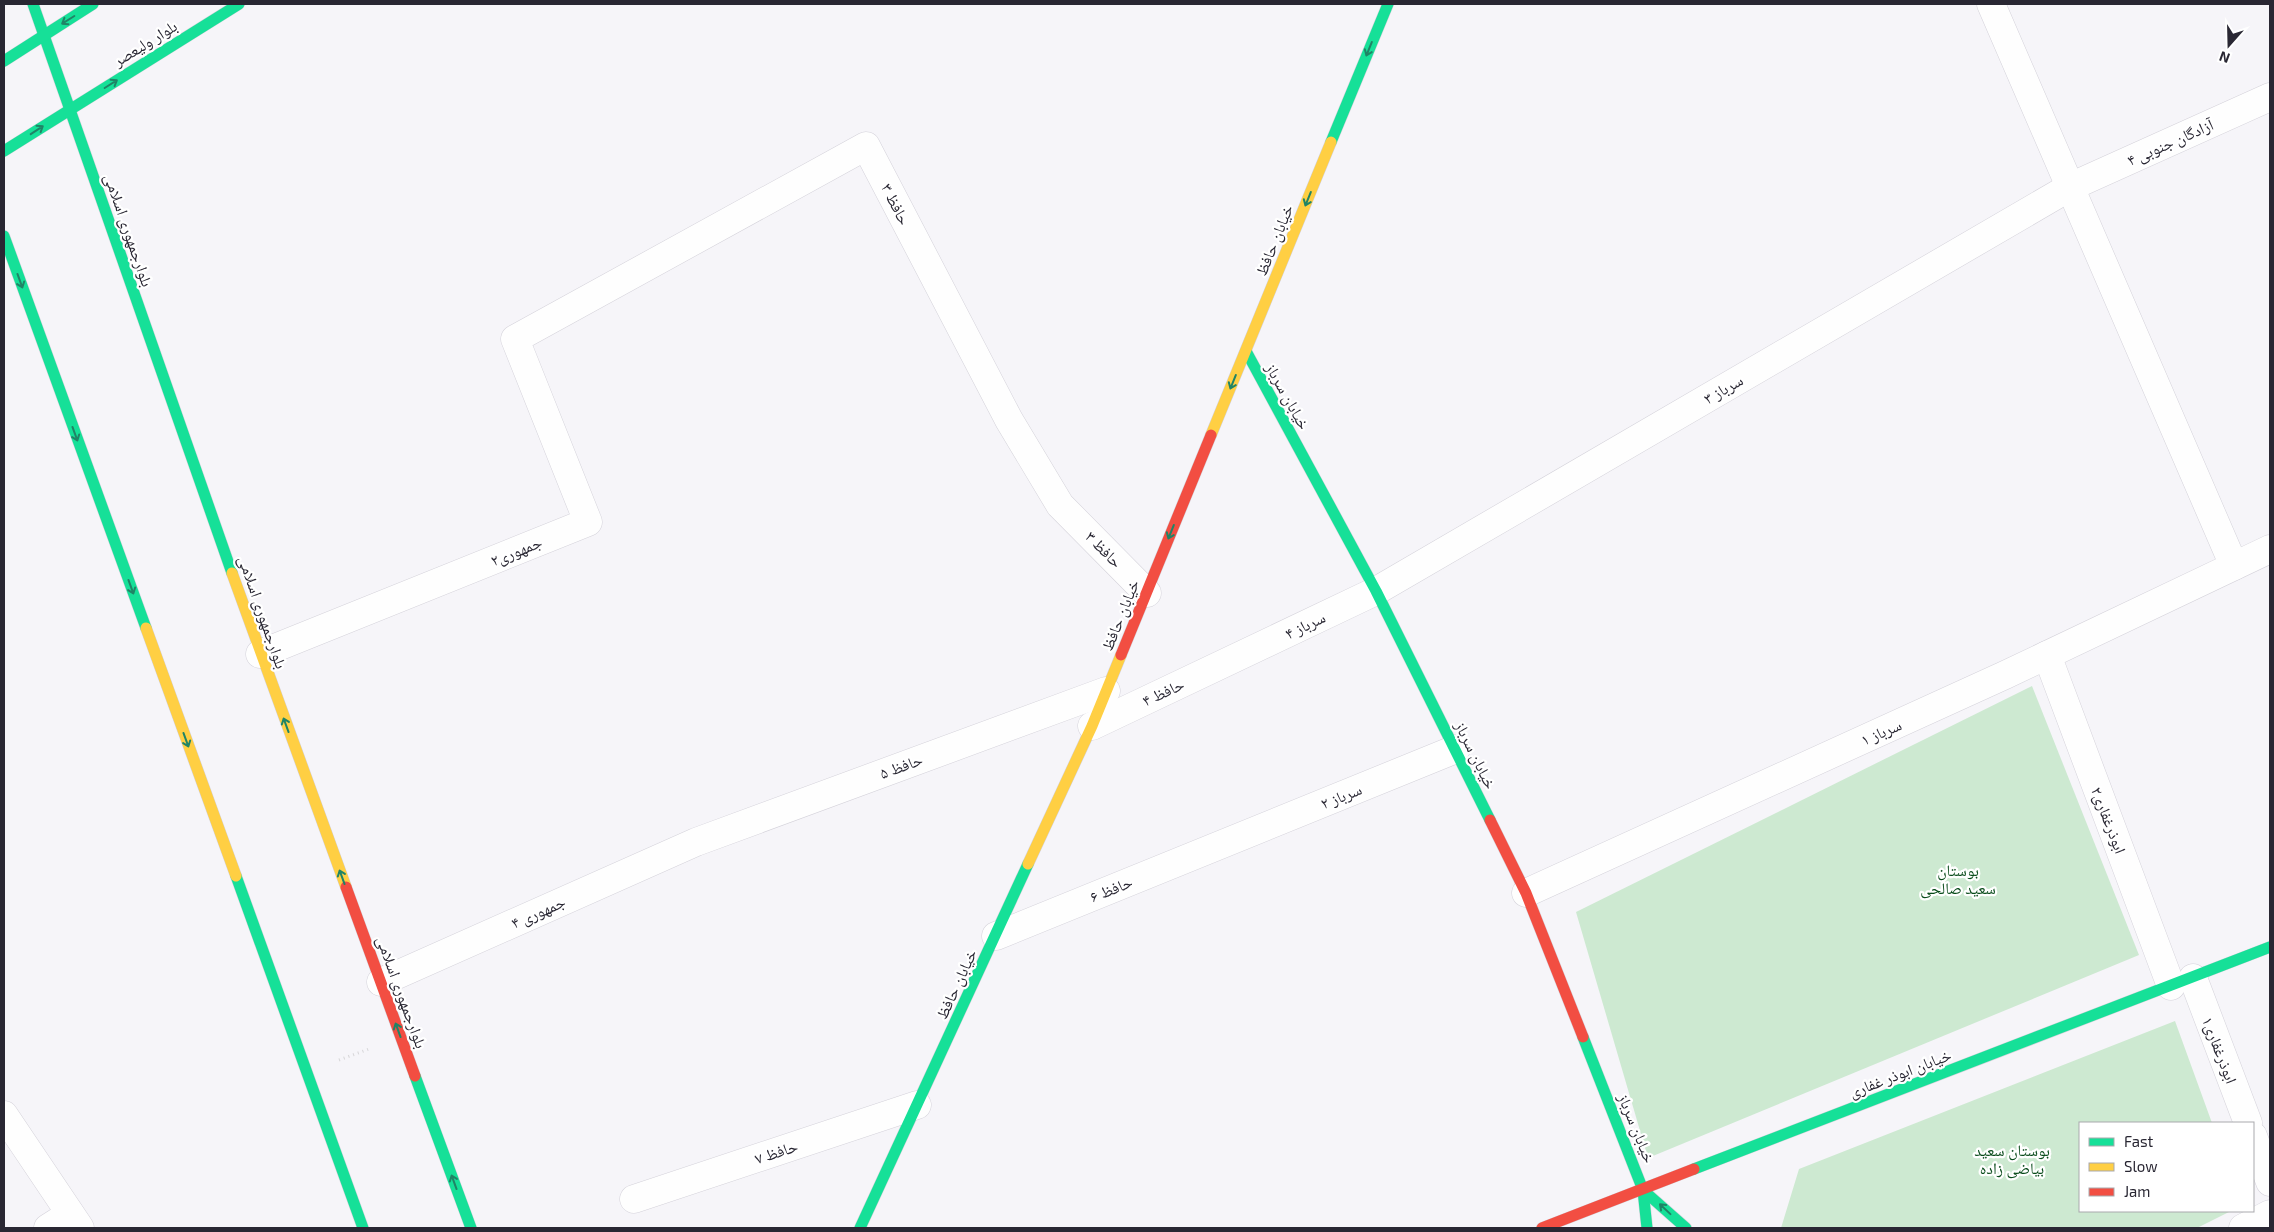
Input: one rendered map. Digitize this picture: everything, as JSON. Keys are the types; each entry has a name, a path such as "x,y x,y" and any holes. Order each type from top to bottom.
{"street":[{"name":"بلوارجمهوری اسلامی","path":"33,4 260,654 471,1228"},
{"path":"4,61 93,4"},
{"name":"بلوار ولیعصر","path":"4,151 239,4"},
{"name":"خیابان حافظ","path":"860,1228 1092,726 1388,4"},
{"path":"1990,4 2234,566"},
{"name":"آزادگان جنوبی ۴","path":"2070,187 2270,97"},
{"name":"حافظ ۳","path":"515,339 866,146 1008,420 1060,505 1146,593"},
{"name":"سرباز ۳","path":"1376,591 2070,187"},
{"path":"4,236 363,1228"},
{"name":"جمهوری۲","path":"260,654 588,522 515,339"},
{"name":"خیابان سرباز","path":"1246,352 1376,591 1526,893 1644,1190"},
{"name":"سرباز ۱","path":"1526,893 2047,655 2270,548"},
{"name":"سرباز ۴","path":"1234,659 1376,591"},
{"name":"ابوذرغفاری۲","path":"2047,655 2182,982"},
{"name":"حافظ ۴","path":"1092,726 1234,659"},
{"name":"حافظ ۵","path":"696,842 1106,691"},
{"name":"سرباز ۲","path":"1226,843 1456,749"},
{"name":"جمهوری ۴","path":"381,982 696,842"},
{"name":"حافظ ۶","path":"996,936 1226,843"},
{"name":"خیابان ابوذر غفاری","path":"1542,1228 2270,947"},
{"name":"ابوذرغفاری۱","path":"2182,982 2248,1122"},
{"name":"حافظ ۷","path":"634,1199 917,1105"},
{"path":"4,1115 66,1224"},
{"path":"2254,1139 2270,1182"},
{"path":"1644,1190 1647,1228"},
{"path":"1644,1190 1686,1228"},
{"path":"2243,1228 2270,1214"}],"path":[{"path":"306,1073 401,1037"}],"green space":[{"name":"بوستان سعید صالحی","path":"2032,686 2139,955 1648,1158 1576,912"},
{"name":"بوستان سعید بیاضی زاده","path":"2175,1021 2212,1122 2079,1122 2079,1212 2229,1212 2197,1228 1781,1228 1799,1169"}],"traffic: fast":[{"path":"33,4 232,573"},
{"path":"4,61 93,4"},
{"path":"4,151 239,4"},
{"path":"1331,142 1388,4"},
{"path":"4,236 146,628"},
{"path":"1246,351 1376,591 1490,820"},
{"path":"860,1228 1028,864"},
{"path":"236,876 363,1228"},
{"path":"1694,1169 2270,947"},
{"path":"1583,1037 1643,1190 1647,1228"},
{"path":"415,1076 471,1228"},
{"path":"1643,1190 1686,1228"}],"traffic: slow":[{"path":"1211,435 1331,142"},
{"path":"232,573 346,887"},
{"path":"146,628 236,876"},
{"path":"1028,864 1092,726 1121,655"}],"traffic: jam":[{"path":"1121,655 1211,435"},
{"path":"1490,820 1526,893 1583,1037"},
{"path":"346,887 415,1076"},
{"path":"1542,1228 1694,1169"}]}
